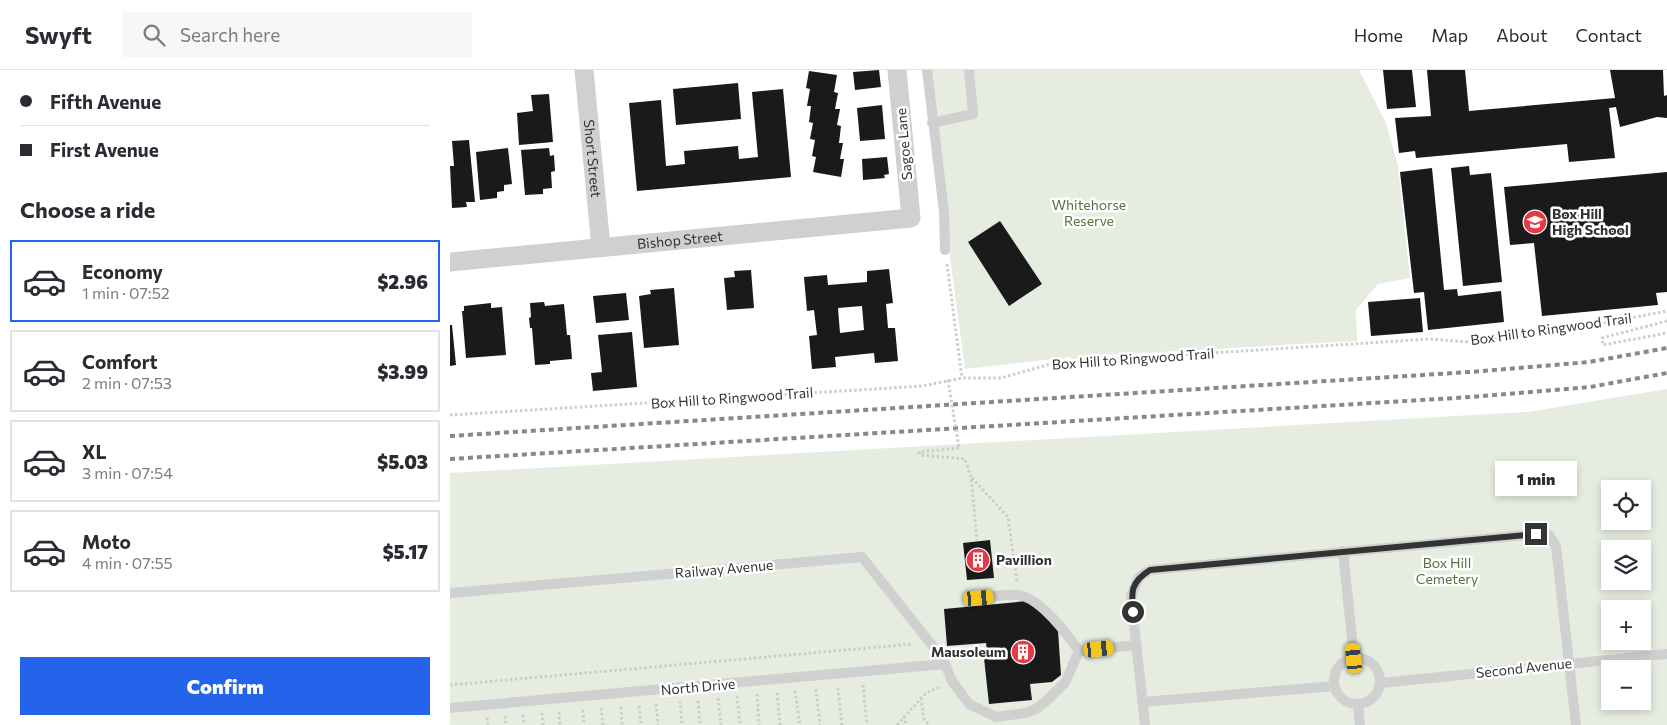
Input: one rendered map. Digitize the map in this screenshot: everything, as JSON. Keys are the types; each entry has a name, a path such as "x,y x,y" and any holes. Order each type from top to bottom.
{"street":[{"name":"Short Street","path":"584,70 601,247"},
{"name":"Sagoe Lane","path":"897,70 911,218"},
{"name":"Bishop Street","path":"450,262 911,218"}],"lane":[{"path":"927,70 944,212 945,250"},
{"path":"932,123 973,114 969,70"},
{"path":"1145,725 1131,596 1139,577 1150,570 1163,567 1536,534 1549,535 1556,546 1576,725"},
{"path":"1343,551 1354,658"},
{"name":"Railway Avenue","path":"450,592 862,557 930,642 945,664 952,681 969,704 996,721"},
{"path":"979,598 1018,595 1030,599 1062,627 1080,651"},
{"path":"1080,651 1137,645"},
{"path":"996,721 1036,710 1046,702 1065,683 1080,651"},
{"name":"Second Avenue","path":"1381,683 1667,654"},
{"path":"1354,658 1361,658 1373,664 1378,670 1381,683 1380,689 1371,700 1358,705 1346,702 1334,686 1336,671 1347,660 1354,658"},
{"name":"North Drive","path":"450,708 945,664"},
{"path":"1143,702 1334,686"},
{"path":"1358,705 1360,725"}],"path":[{"path":"945,250 962,378"},
{"name":"Box Hill to Ringwood Trail","path":"450,415 923,386 962,378 1001,378 1054,363 1430,339 1468,342 1593,325 1667,311"},
{"path":"1667,321 1602,338 1603,345 1667,333"},
{"path":"948,380 959,448 919,452 920,455 965,459 971,477 977,540"},
{"path":"971,477 1008,517 1018,595"},
{"path":"450,685 930,642"},
{"path":"861,672 867,725"},
{"path":"836,674 842,725"},
{"path":"815,676 820,725"},
{"path":"794,678 800,725"},
{"path":"776,680 780,725"},
{"path":"756,681 760,725"},
{"path":"897,725 921,697 952,681"},
{"path":"736,683 740,725"},
{"path":"716,685 720,725"},
{"path":"697,686 700,725"},
{"path":"679,688 682,725"},
{"path":"654,690 658,725"},
{"path":"638,692 641,725"},
{"path":"921,697 924,719 929,725"},
{"path":"904,715 906,725"}],"green space":[{"name":"Whitehorse Reserve","path":"930,70 1359,70 1386,123 1398,166 1410,278 1378,284 1356,310 1357,341 1088,356 1088,358 1080,356 1078,359 1071,359 1070,357 965,369 944,212"},
{"name":"Box Hill Cemetery","path":"1667,389 1667,725 450,725 450,473 1528,412"}],"building":[{"path":"879,70 881,87 855,90 853,72"},
{"path":"1383,70 1412,70 1416,107 1387,109"},
{"path":"1427,70 1465,70 1469,111 1615,98 1610,70 1663,70 1664,96 1667,95 1667,118 1657,117 1620,127 1616,107 1609,108 1615,158 1569,162 1567,144 1416,158 1415,151 1399,153 1395,118 1431,116"},
{"path":"809,71 837,75 834,92 838,93 835,109 840,109 837,125 841,126 839,143 843,143 840,159 844,159 841,177 813,172 816,157 812,156 815,140 810,139 813,123 809,122 811,106 807,106 810,89 806,88"},
{"path":"738,83 741,119 676,125 673,89"},
{"path":"783,89 791,177 637,191 629,103 661,100 666,166 685,164 684,151 738,146 739,159 758,157 752,92"},
{"path":"549,94 553,142 519,145 517,113 533,111 531,95"},
{"path":"882,105 885,139 860,141 857,108"},
{"path":"469,140 475,202 466,202 467,207 452,208 450,166 454,166 452,141"},
{"path":"508,148 512,184 504,185 504,191 497,192 497,198 480,200 476,152"},
{"path":"549,148 550,156 554,155 555,171 551,172 552,188 543,189 543,194 525,195 521,150"},
{"path":"887,157 889,174 884,175 885,178 863,180 862,159"},
{"path":"1469,166 1470,175 1491,173 1502,282 1463,286 1451,168"},
{"path":"1432,168 1444,290 1457,289 1458,296 1501,291 1504,322 1428,330 1424,292 1414,293 1400,172"},
{"path":"1667,172 1667,292 1656,293 1658,305 1542,316 1534,243 1510,245 1504,187"},
{"path":"1000,221 1042,284 1009,306 968,242"},
{"path":"889,269 893,303 886,304 888,328 895,328 898,361 875,363 874,353 835,357 836,367 812,369 809,336 817,335 814,310 807,311 804,277 827,275 828,285 867,282 867,271","holes":["862,306 864,330 840,333 838,308"]},
{"path":"751,270 754,308 727,310 724,278 735,277 734,271"},
{"path":"674,288 679,345 644,348 639,296 651,294 650,290"},
{"path":"626,293 629,320 596,323 593,296"},
{"path":"1420,298 1423,332 1371,336 1368,302"},
{"path":"544,302 545,306 564,304 572,359 550,361 550,364 535,365 532,328 530,328 529,318 531,317 530,303"},
{"path":"491,303 491,308 502,307 506,355 466,358 462,311 464,311 464,306"},
{"path":"450,325 452,325 456,365 450,366"},
{"path":"632,332 637,387 593,391 591,373 602,372 598,335"},
{"name":"Pavillion","path":"990,540 994,578 967,580 963,543"},
{"name":"Mausoleum","path":"1038,600 1057,616 1061,675 1052,682 1030,684 1032,700 989,704 984,658 988,657 986,643 947,646 944,609"}],"railway":[{"path":"450,436 1470,372 1589,362 1667,348"},
{"path":"450,459 1471,397 1590,387 1667,373"}],"place":[{"name":"Box Hill High School","path":"1535,222"},
{"name":"Pavillion","path":"978,560"},
{"name":"Mausoleum","path":"1023,652"}],"route":[{"path":"1133,612 1131,596 1134,585 1139,577 1150,570 1163,567 1536,534"}]}
